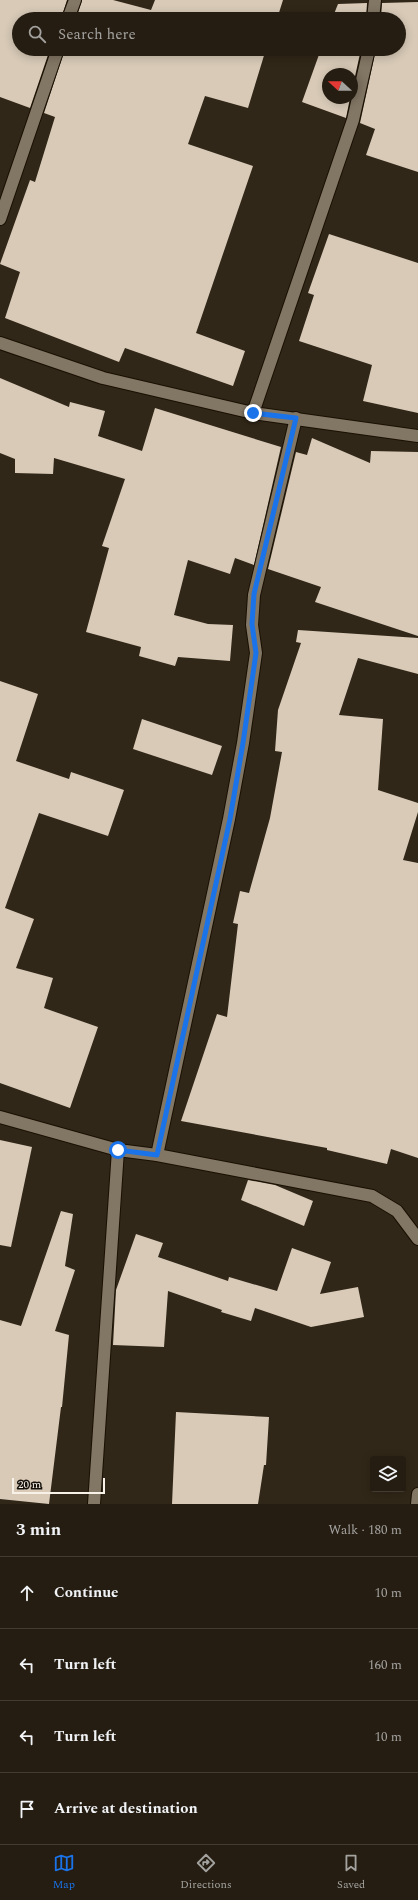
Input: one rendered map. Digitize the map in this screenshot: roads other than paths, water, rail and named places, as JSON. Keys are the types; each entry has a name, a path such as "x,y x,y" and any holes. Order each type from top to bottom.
{"street":[{"path":"71,12 75,0"},
{"path":"374,12 375,0"},
{"path":"0,219 56,56"},
{"path":"253,413 354,120 368,56"},
{"path":"0,343 103,378 253,413 418,436"},
{"path":"157,1155 230,819 256,653 252,624 254,594 296,418"},
{"path":"0,1117 118,1150 157,1155 372,1196 397,1211 418,1239"},
{"path":"94,1504 118,1150"},
{"path":"417,1504 418,1494"}]}
